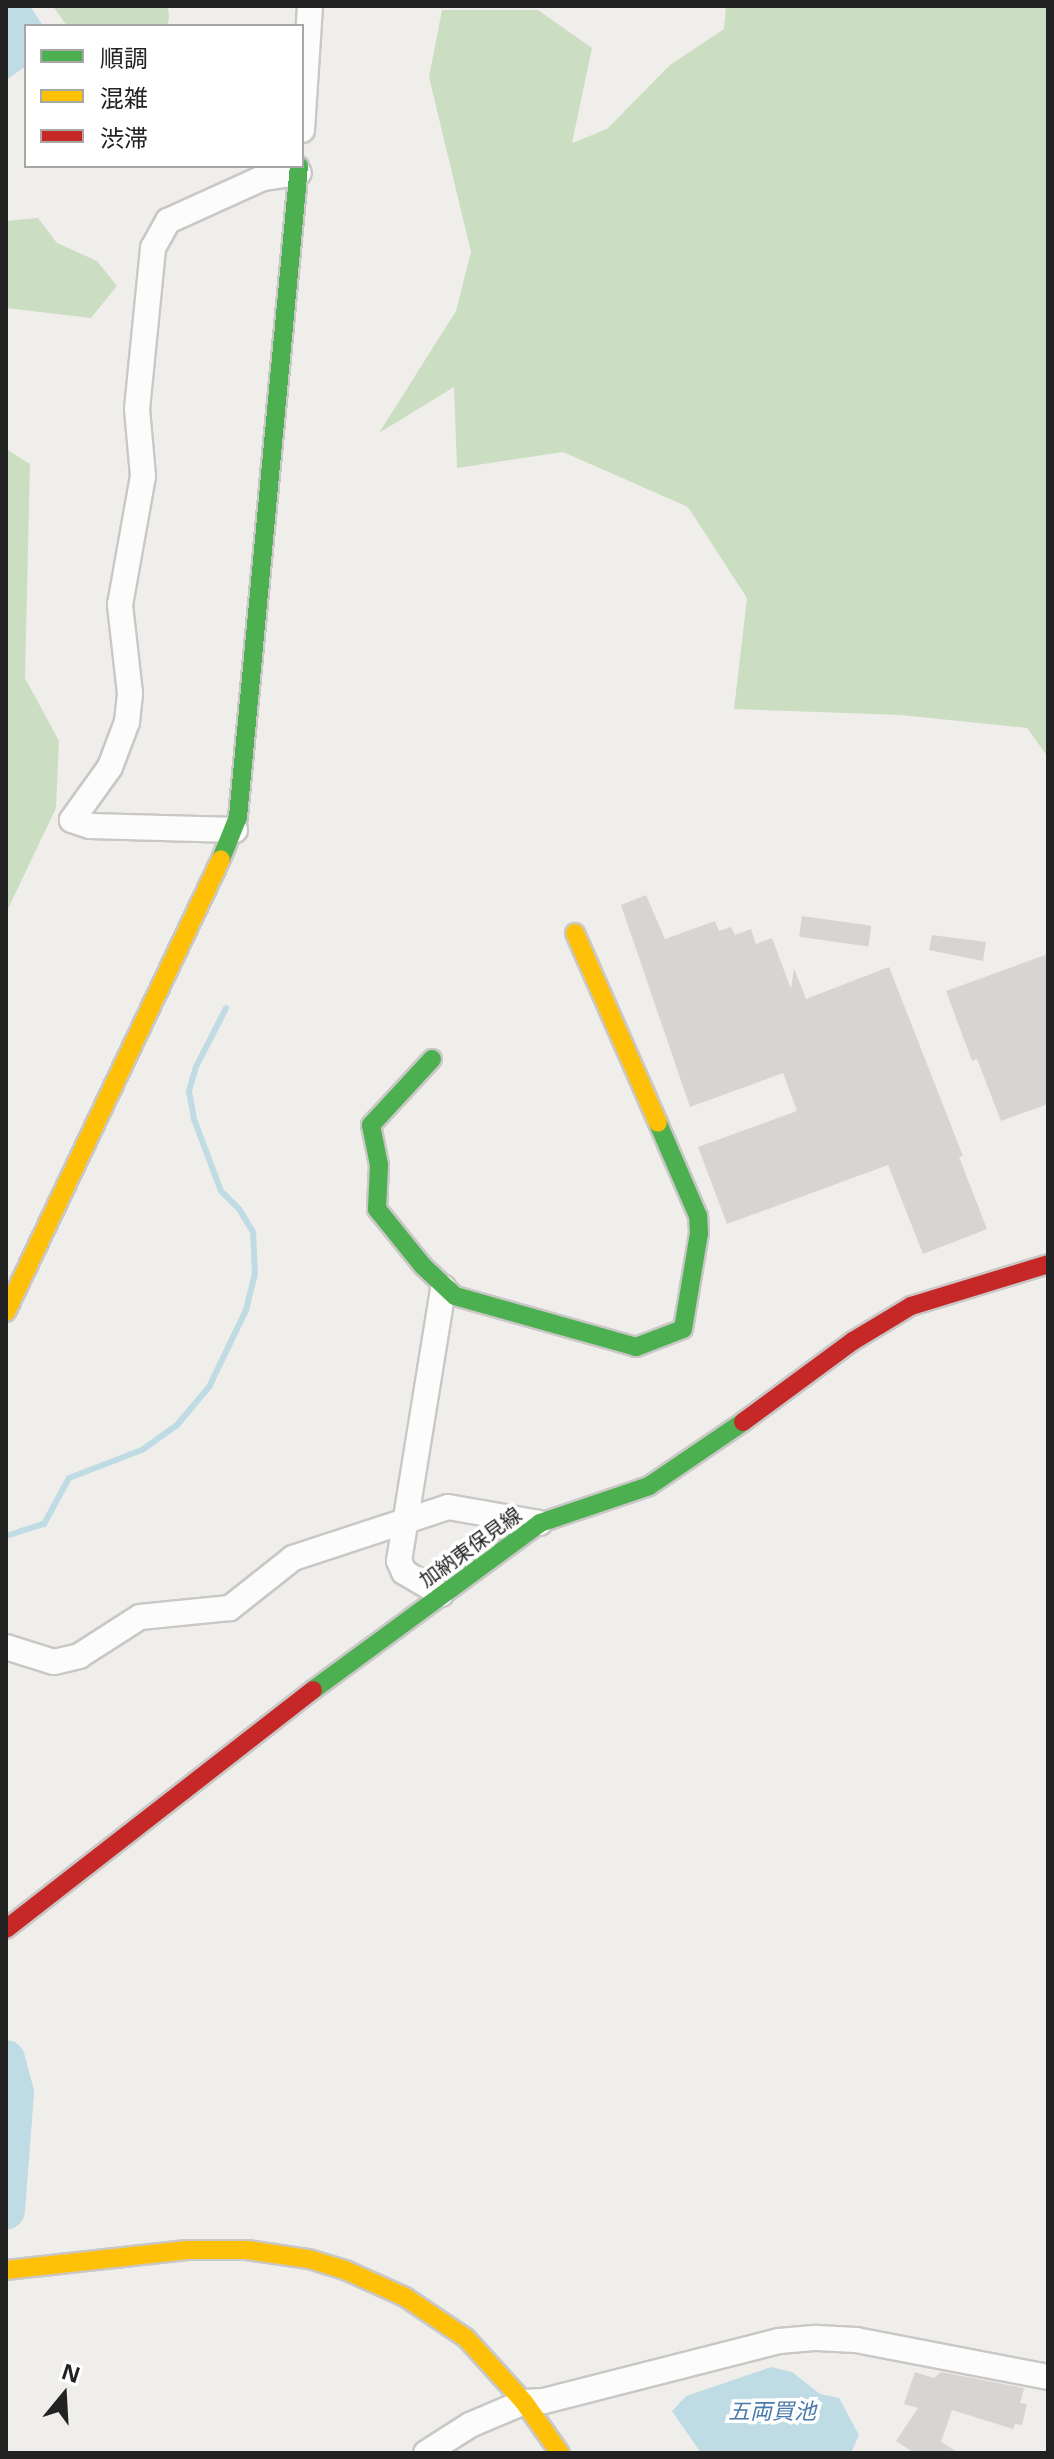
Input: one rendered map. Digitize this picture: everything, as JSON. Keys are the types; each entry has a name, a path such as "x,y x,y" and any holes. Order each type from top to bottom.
{"street":[{"path":"304,99 310,6"},
{"path":"6,1312 235,830 299,169 263,178 168,221 153,248 137,409 143,476 120,605 130,693 127,722 110,767 72,820 90,826 235,830"},
{"path":"432,1059 371,1125 379,1165 377,1209 443,1288 468,1300 636,1347 683,1329 699,1233 698,1216 575,933"},
{"name":"加納東保見線","path":"6,1929 441,1594 540,1523 577,1509 613,1501 649,1486 692,1460 853,1341 911,1306 1048,1264"},
{"path":"441,1594 404,1572 399,1561 443,1288"},
{"path":"6,1647 54,1662 79,1656 140,1617 230,1608 293,1558 448,1507 540,1523"},
{"path":"12,2270 187,2250 247,2250 309,2259 374,2282 423,2307 466,2338 524,2402 560,2453"},
{"path":"426,2453 470,2425 524,2402 544,2401 779,2341 817,2338 856,2340 1048,2377"}],"green space":[{"path":"53,6 168,6 167,24 66,24"},
{"path":"726,6 1048,6 1048,757 1027,728 900,715 734,709 747,598 688,507 563,452 457,468 454,387 379,433 456,311 471,252 429,77 442,10 538,10 592,48 572,143 607,129 670,65 724,29"},
{"path":"38,218 57,243 97,261 117,286 91,318 6,308 6,221"},
{"path":"6,449 30,464 25,678 59,741 56,808 6,913"}],"water":[{"path":"6,6 30,6 42,24 24,24 24,67 6,80"},
{"name":"五両買池","path":"771,2367 792,2372 820,2394 839,2398 859,2435 851,2453 701,2453 672,2411 686,2396"}],"building":[{"path":"646,895 665,939 715,921 719,931 731,927 735,935 751,929 756,944 772,938 791,989 794,968 806,999 889,967 963,1156 959,1157 987,1229 923,1254 888,1165 727,1224 698,1147 797,1111 783,1073 690,1107 621,905"},
{"path":"802,916 871,926 868,947 799,937"},
{"path":"932,935 986,942 983,961 929,950"},
{"path":"1048,954 1048,1104 1001,1121 977,1059 972,1061 946,991"},
{"path":"915,2372 934,2378 941,2372 1024,2388 1020,2403 1027,2404 1022,2425 1015,2424 1013,2429 952,2410 941,2442 959,2453 914,2453 896,2441 918,2408 904,2404"}],"waterway":[{"path":"6,1536 44,1524 69,1478 142,1450 177,1425 209,1387 246,1310 255,1274 253,1232 239,1209 221,1191 194,1119 189,1091 196,1067 226,1008"},
{"path":"6,2059 15,2093 6,2211"}],"traffic: fast":[{"path":"221,859 238,817 299,168"},
{"path":"432,1059 371,1125 379,1165 377,1209 423,1266 455,1296 636,1347 683,1329 699,1233 698,1216 658,1123"},
{"path":"313,1690 540,1523 649,1486 743,1422"}],"traffic: slow":[{"path":"6,1312 221,859"},
{"path":"575,933 658,1123"},
{"path":"6,2270 187,2250 247,2250 309,2259 345,2270 405,2297 466,2338 524,2402 560,2453"}],"traffic: jam":[{"path":"743,1422 853,1341 911,1306 1048,1264"},
{"path":"6,1929 313,1690"}]}
